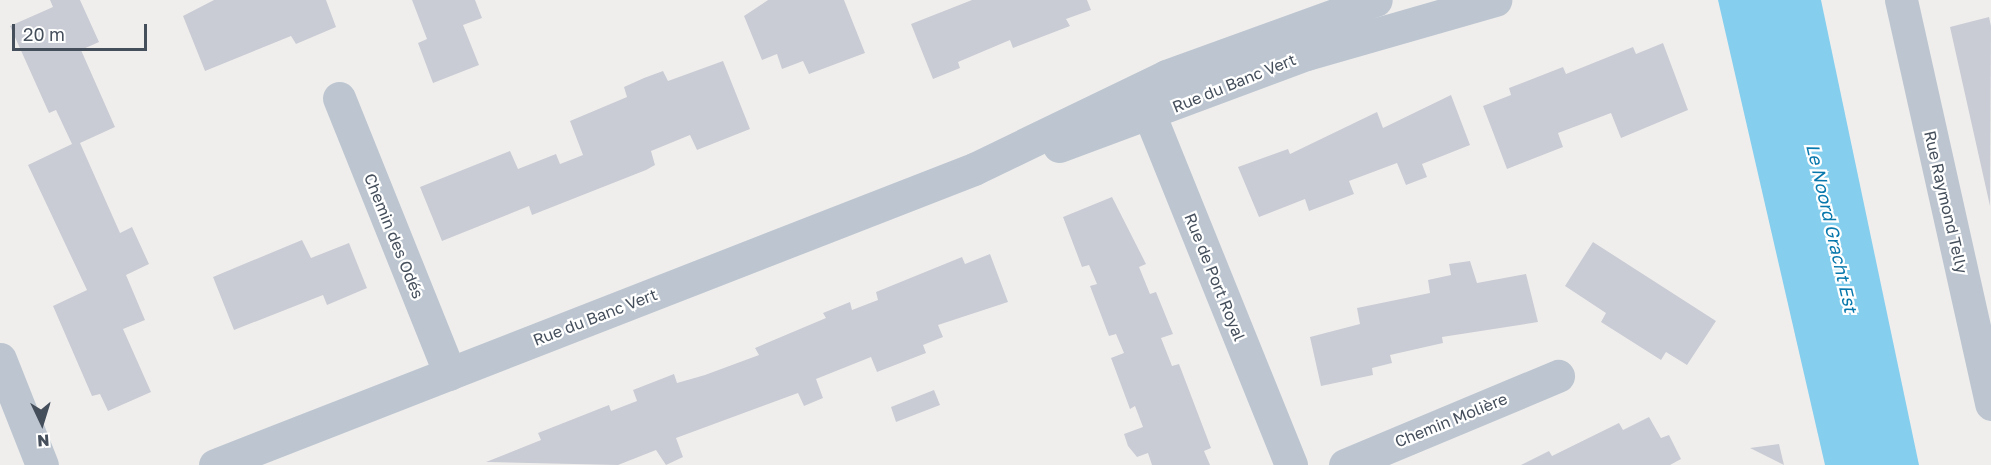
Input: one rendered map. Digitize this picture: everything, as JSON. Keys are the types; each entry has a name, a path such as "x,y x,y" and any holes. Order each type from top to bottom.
{"street":[{"name":"Rue du Banc Vert","path":"215,465 1144,103 1376,0"},
{"name":"Rue du Banc Vert","path":"1144,103 1495,0"},
{"name":"Rue Raymond Telly","path":"1901,0 1991,404"},
{"name":"Chemin des Odés","path":"339,98 450,374"},
{"name":"Rue de Port Royal","path":"1144,103 1291,465"},
{"path":"0,359 42,465"},
{"name":"Chemin Molière","path":"1345,465 1558,376"}],"water":[{"name":"Le Noord Gracht Est","path":"1718,0 1821,0 1919,465 1825,465"}],"building":[{"path":"50,0 80,0 99,42 81,50 115,127 80,143 120,233 132,227 149,264 126,275 145,320 123,329 151,392 108,411 100,394 92,396 53,306 87,290 28,165 72,144 56,110 49,113 10,26 53,7"},
{"path":"214,0 326,0 336,27 296,44 291,36 205,71 183,16"},
{"path":"412,0 475,0 482,18 463,25 479,65 433,83 418,43 427,39"},
{"path":"768,0 844,0 865,53 809,74 803,61 782,69 777,54 762,60 744,16"},
{"path":"972,0 1087,0 1091,10 1066,19 1070,26 1013,48 1010,40 958,62 960,68 933,79 911,24"},
{"path":"1989,17 1991,26 1990,206 1950,27"},
{"path":"1663,43 1688,110 1621,138 1611,113 1558,133 1563,147 1507,169 1483,106 1511,95 1509,88 1563,67 1566,74 1633,47 1636,54"},
{"path":"723,61 750,129 697,150 690,135 651,151 655,165 646,170 532,215 529,206 442,241 420,187 510,151 518,169 556,154 560,164 583,155 570,121 627,97 624,87 644,78 663,71 668,81"},
{"path":"1451,95 1470,145 1422,164 1427,177 1406,185 1397,163 1349,181 1354,194 1309,211 1305,199 1259,217 1238,167 1288,149 1290,154 1377,112 1383,128"},
{"path":"1112,197 1146,264 1139,267 1150,294 1156,292 1173,334 1161,338 1172,366 1179,364 1211,448 1204,451 1210,465 1152,465 1148,453 1137,457 1128,446 1124,434 1143,427 1135,406 1130,409 1111,358 1124,353 1116,334 1109,336 1090,286 1097,284 1089,265 1082,267 1063,217"},
{"path":"302,240 311,258 349,243 367,288 327,305 323,295 234,330 213,277"},
{"path":"1593,242 1716,321 1687,365 1666,352 1661,360 1601,322 1606,313 1565,286"},
{"path":"990,254 1008,302 938,325 943,337 923,345 926,353 877,372 871,357 816,379 823,398 804,406 798,393 676,438 683,457 666,465 656,450 618,465 486,462 541,440 538,433 609,405 611,411 637,401 633,390 674,374 677,383 759,355 755,348 826,318 823,313 850,302 852,310 878,300 876,292 962,257 965,264"},
{"path":"1470,261 1477,283 1526,274 1538,322 1442,337 1443,343 1390,355 1392,363 1372,368 1373,375 1321,386 1310,337 1360,324 1357,308 1430,293 1428,280 1451,275 1449,264"},
{"path":"934,390 940,405 896,422 891,407"},
{"path":"1649,417 1661,438 1669,435 1681,459 1670,465 1521,465 1549,451 1552,456 1619,423 1623,430"},
{"path":"1779,444 1784,465 1750,448"}]}
